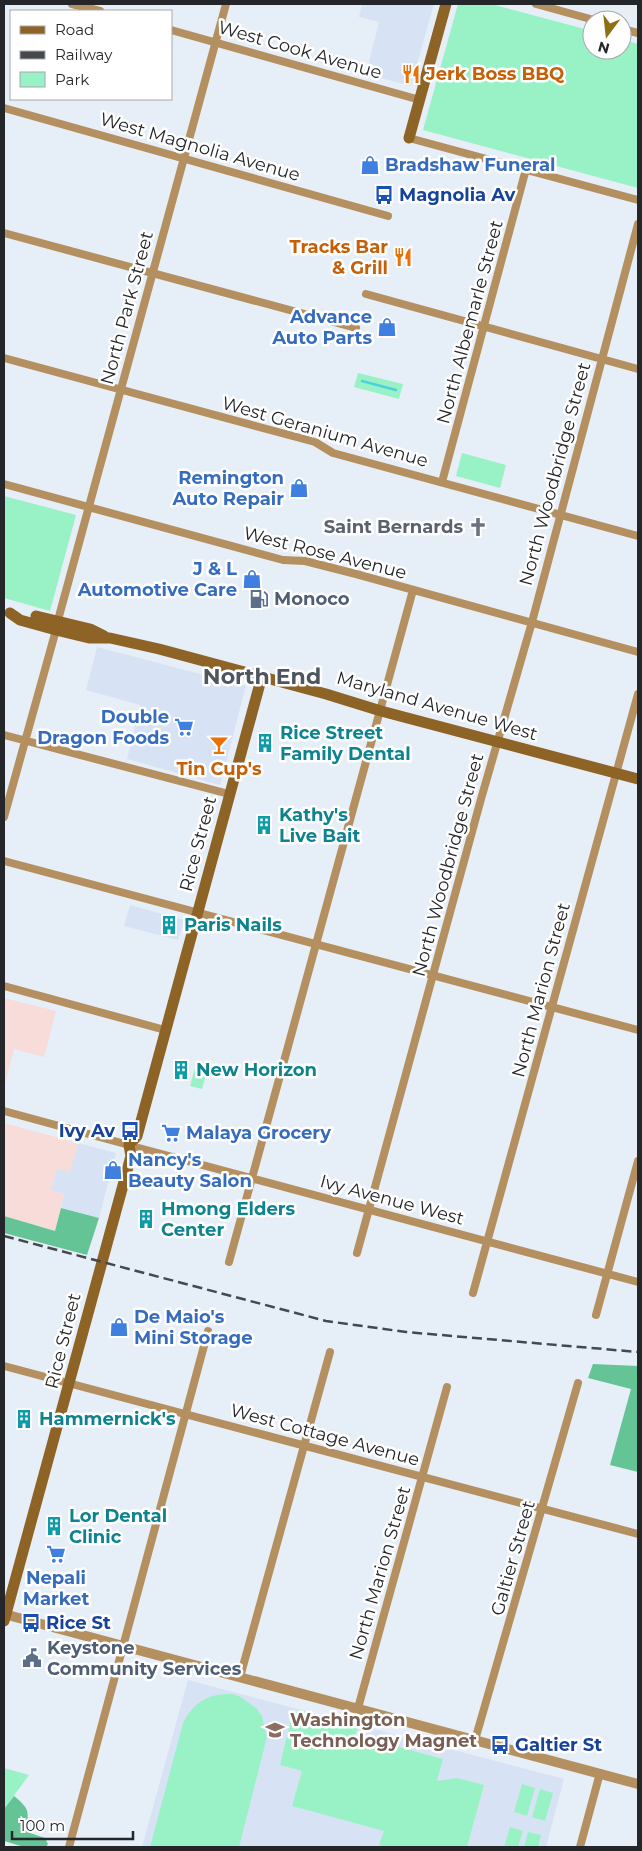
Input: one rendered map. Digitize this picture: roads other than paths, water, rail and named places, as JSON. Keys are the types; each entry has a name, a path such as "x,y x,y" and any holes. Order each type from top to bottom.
{"main road":[{"path":"409,138 446,4"},
{"name":"Maryland Avenue West","path":"7,612 20,620 57,625 159,648 498,743 638,779"},
{"name":"Rice Street","path":"4,1617 70,1385 164,1030 262,676"}],"street":[{"path":"72,4 96,10"},
{"name":"North Park Street","path":"4,818 226,4"},
{"path":"536,4 582,17"},
{"path":"569,13 572,4"},
{"name":"West Cook Avenue","path":"172,30 420,100"},
{"name":"West Magnolia Avenue","path":"4,108 388,216"},
{"path":"409,138 638,200"},
{"name":"North Albemarle Street","path":"442,482 526,169"},
{"name":"North Woodbridge Street","path":"357,1252 532,622 638,224"},
{"path":"4,233 356,328"},
{"path":"366,294 638,369"},
{"name":"West Geranium Avenue","path":"4,358 315,442 333,452 638,536"},
{"name":"West Rose Avenue","path":"4,484 283,560 305,561 638,652"},
{"path":"229,1262 413,590"},
{"name":"North Marion Street","path":"473,1294 638,694"},
{"path":"4,735 229,794"},
{"path":"4,861 638,1030"},
{"path":"4,986 164,1030"},
{"name":"Ivy Avenue West","path":"4,1111 638,1282"},
{"path":"596,1315 638,1161"},
{"path":"69,1847 208,1331"},
{"path":"240,1677 330,1352"},
{"name":"West Cottage Avenue","path":"4,1366 638,1534"},
{"name":"Galtier Street","path":"475,1740 578,1384"},
{"name":"North Marion Street","path":"358,1708 447,1388"},
{"path":"4,1617 123,1646 638,1784"},
{"path":"580,1847 600,1773"}],"waterway":[{"path":"362,381 396,390"}],"railway":[{"path":"4,1236 326,1321 406,1332 638,1352"}],"place":[{"name":"Jerk Boss BBQ","path":"411,74"},
{"name":"Bradshaw Funeral","path":"370,165"},
{"name":"Magnolia Av","path":"384,195"},
{"name":"Tracks Bar & Grill","path":"403,257"},
{"name":"Advance Auto Parts","path":"387,327"},
{"name":"Remington Auto Repair","path":"299,488"},
{"name":"Saint Bernards","path":"478,527"},
{"name":"J & L Automotive Care","path":"252,579"},
{"name":"Monoco","path":"259,599"},
{"name":"Double Dragon Foods","path":"184,727"},
{"name":"Rice Street Family Dental","path":"265,743"},
{"name":"Tin Cup's","path":"219,745"},
{"name":"Kathy's Live Bait","path":"264,825"},
{"name":"Paris Nails","path":"169,925"},
{"name":"New Horizon","path":"181,1070"},
{"name":"Ivy Av","path":"130,1131"},
{"name":"Malaya Grocery","path":"171,1133"},
{"name":"Nancy's Beauty Salon","path":"113,1170"},
{"name":"Hmong Elders Center","path":"146,1219"},
{"name":"De Maio's Mini Storage","path":"119,1327"},
{"name":"Hammernick's","path":"24,1419"},
{"name":"Lor Dental Clinic","path":"54,1526"},
{"name":"Nepali Market","path":"56,1554"},
{"name":"Rice St","path":"31,1623"},
{"name":"Keystone Community Services","path":"32,1658"},
{"name":"Washington Technology Magnet","path":"275,1730"},
{"name":"Galtier St","path":"500,1745"}],"district":[{"name":"North End","path":"262,676"}]}
